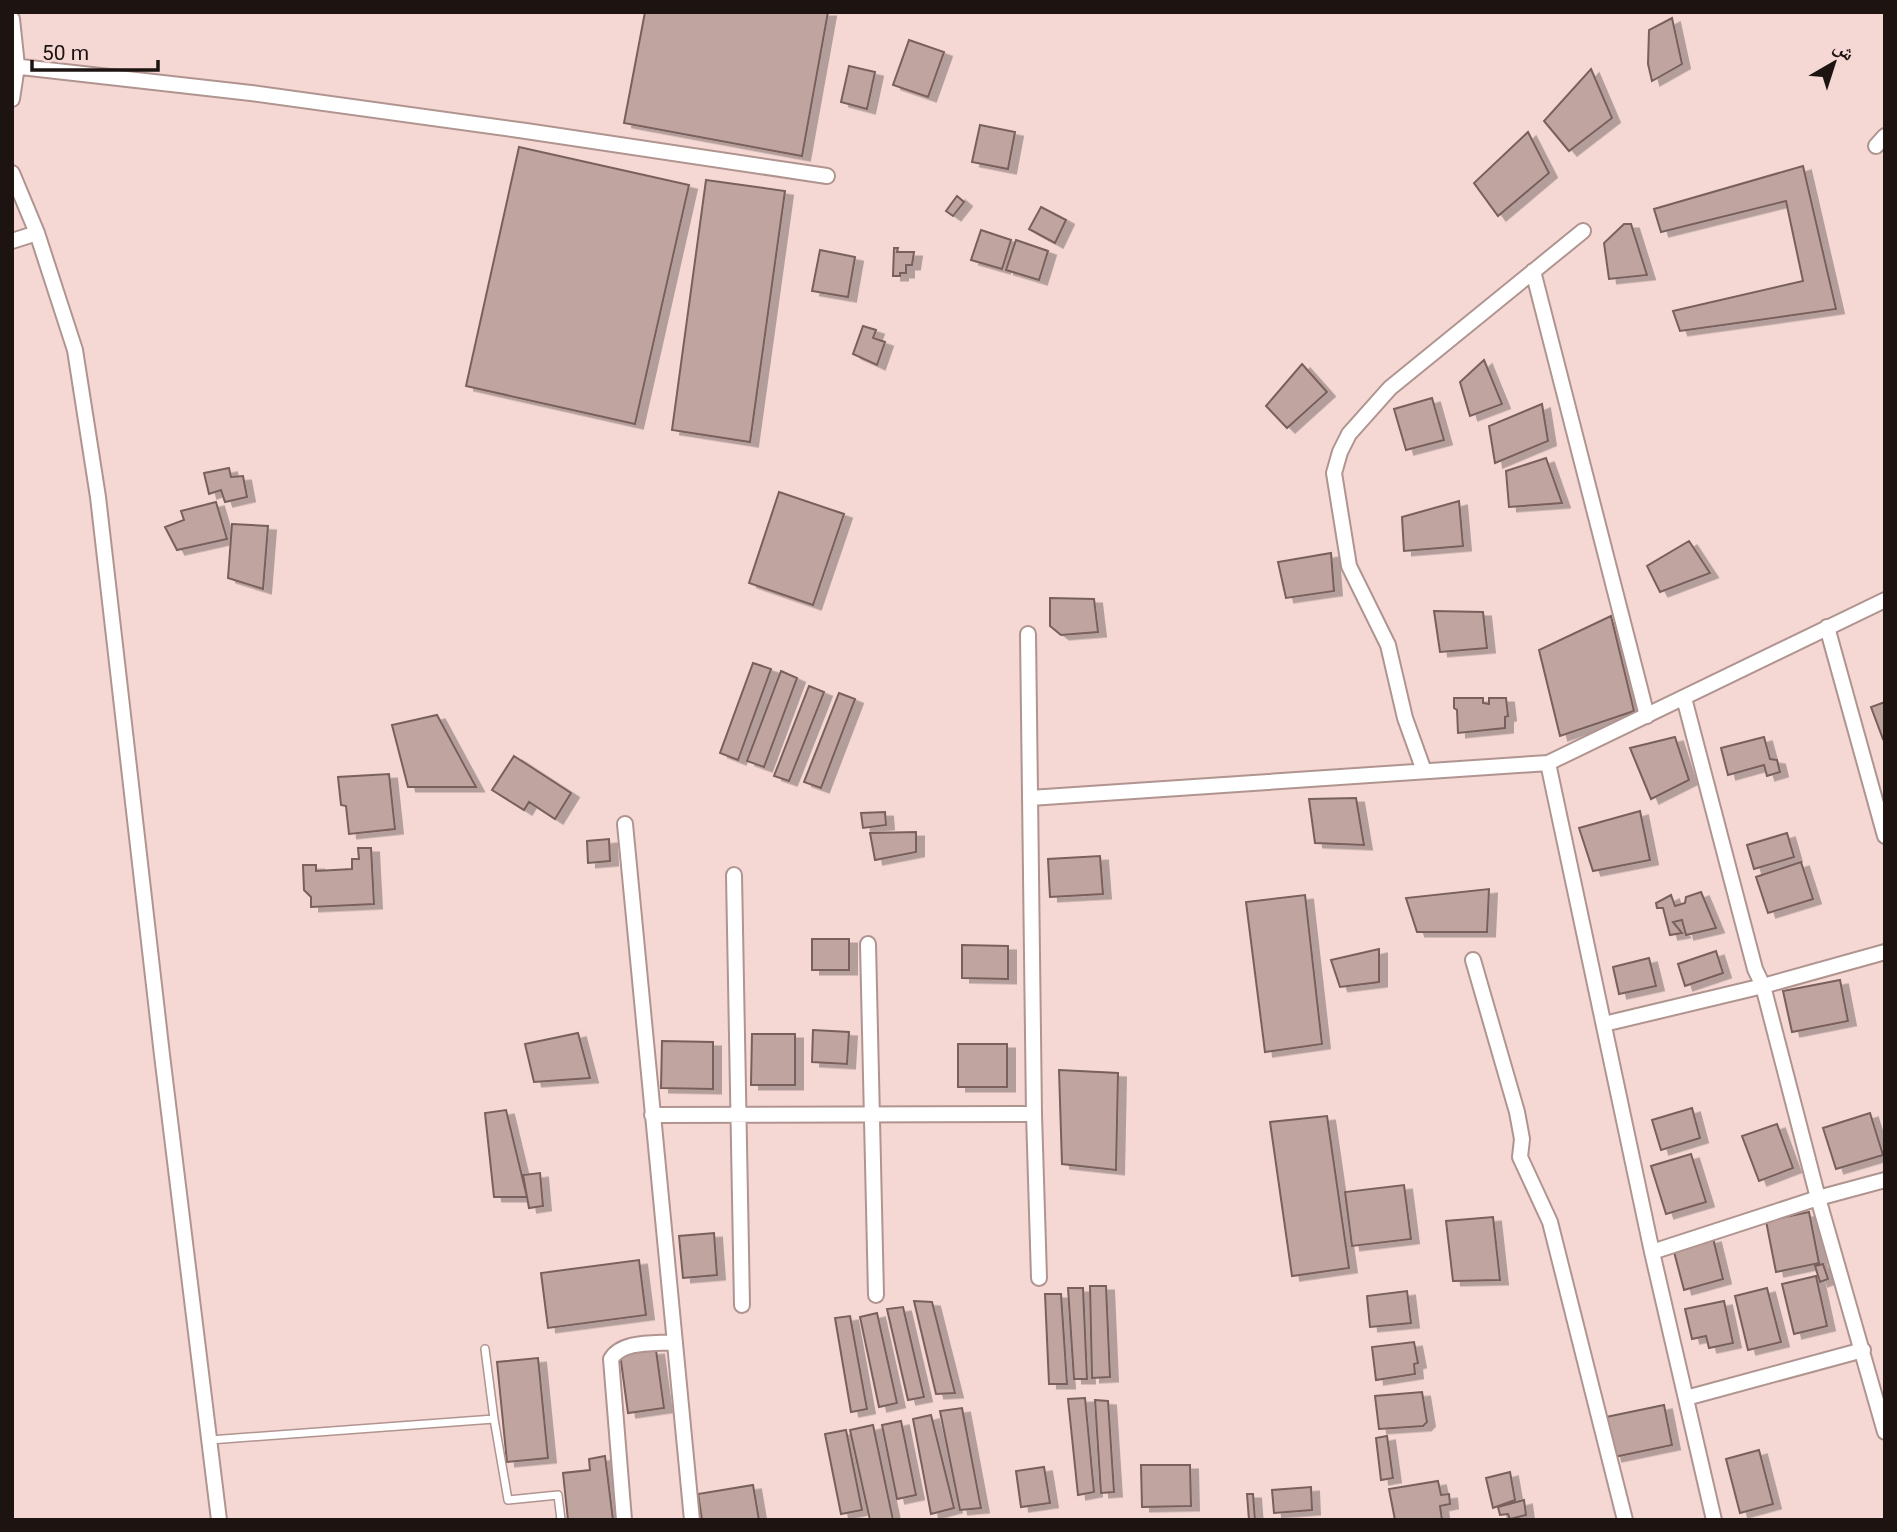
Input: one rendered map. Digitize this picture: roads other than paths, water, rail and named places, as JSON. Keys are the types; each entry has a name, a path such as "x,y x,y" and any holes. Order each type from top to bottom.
{"street":[{"path":"12,19 15,66 12,99"},
{"path":"15,66 279,96 827,176"},
{"path":"12,173 37,233 75,350 98,497 219,1520"},
{"path":"1424,771 1405,718 1388,645 1349,566 1334,473 1340,452 1349,434 1390,388 1583,232"},
{"path":"12,241 37,233"},
{"path":"1533,271 1647,716"},
{"path":"1030,798 1548,763 1885,600"},
{"path":"1827,627 1885,836"},
{"path":"1028,634 1034,1114 1039,1278"},
{"path":"1684,698 1755,969 1763,986 1818,1198 1885,1432"},
{"path":"1548,763 1652,1252 1714,1520"},
{"path":"625,824 692,1520"},
{"path":"734,875 742,1305"},
{"path":"868,944 876,1295"},
{"path":"1604,1024 1763,986 1885,951"},
{"path":"1473,960 1517,1112 1522,1139 1521,1157 1550,1222 1625,1520"},
{"path":"652,1115 1034,1114"},
{"path":"1652,1252 1818,1198 1885,1180"},
{"path":"624,1520 611,1359 615,1351 627,1346 675,1342"},
{"path":"1686,1398 1863,1350"}],"lane":[{"path":"485,1349 509,1500 558,1495 561,1520"},
{"path":"210,1440 494,1419"}]}
